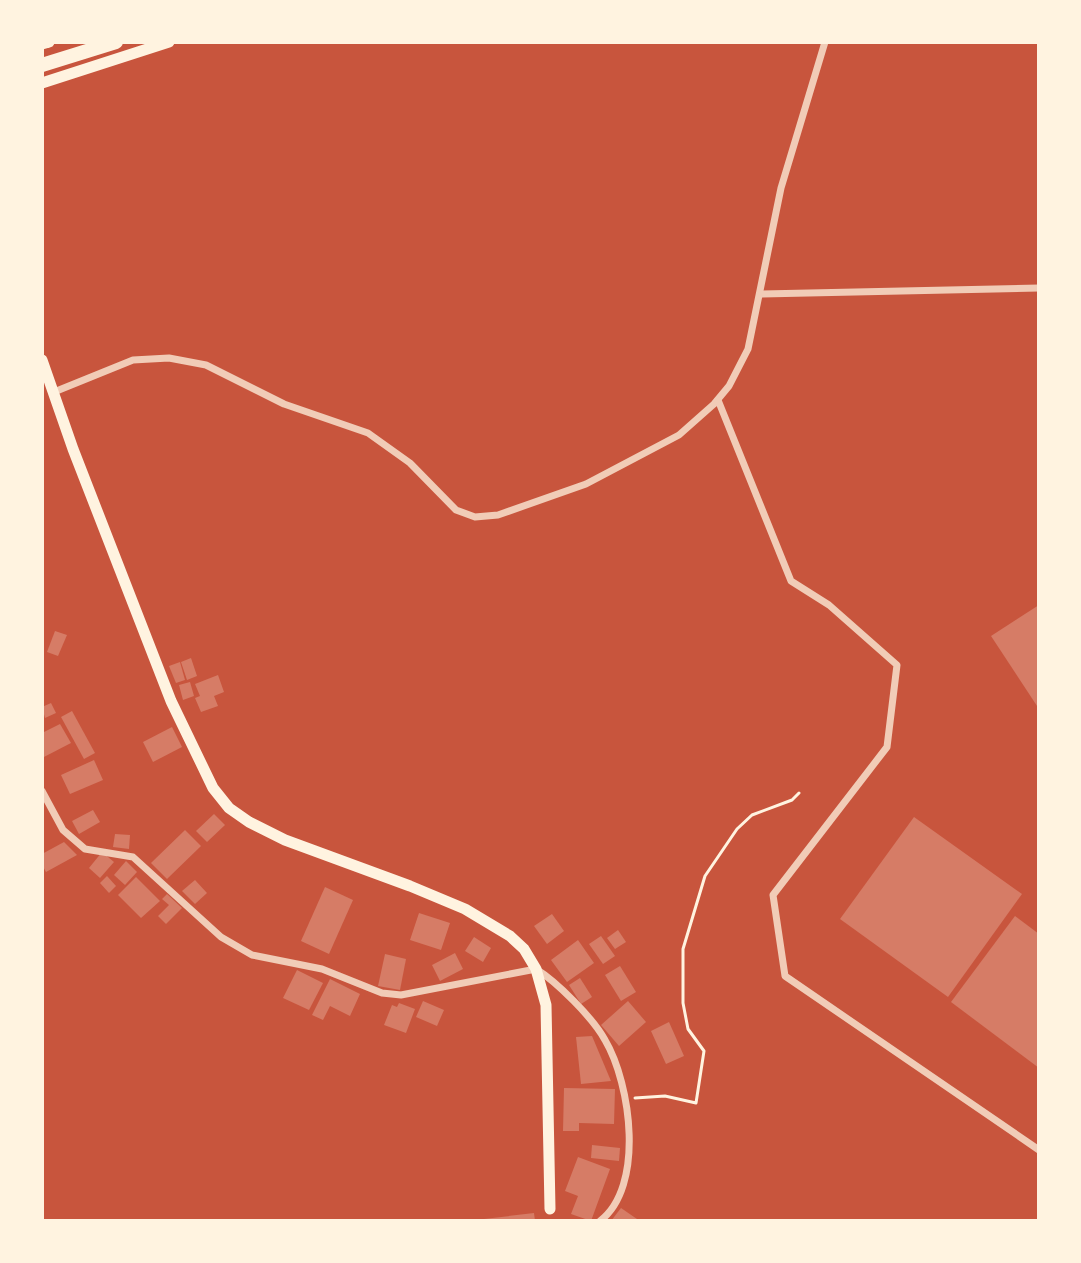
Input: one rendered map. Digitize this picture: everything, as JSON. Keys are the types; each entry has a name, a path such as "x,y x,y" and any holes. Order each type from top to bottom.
{"highway":[{"path":"42,65 116,42"}],"main road":[{"path":"42,44 49,42"},
{"path":"42,83 169,42"},
{"path":"42,360 171,701 213,788 229,808 285,840 465,909 510,936 524,949 536,969 546,1005 550,1209"}],"street":[{"path":"54,392 133,360 169,358 206,365 284,404 368,433 410,463 456,510 475,517 498,515 586,484 679,435 729,386 748,349 781,188 825,42"},
{"path":"760,294 1039,288"},
{"path":"718,400 791,581 829,605 897,665 887,747 773,895 785,976 1039,1150"},
{"path":"42,791 63,830 85,849 133,857 221,937 252,955 322,969 382,993 401,995 536,969 553,980 605,1038 625,1098 628,1175 611,1213 600,1221"}],"path":[{"path":"625,1098 665,1096 696,1103 704,1051 688,1029 683,1003 683,949 696,903 705,876 737,829 752,815 792,800 799,793"}],"building":[{"path":"1039,605 1039,709 991,636"},
{"path":"55,631 67,635 58,656 47,652"},
{"path":"191,658 197,676 187,680 181,662"},
{"path":"180,662 185,680 176,683 169,666"},
{"path":"218,675 224,692 214,696 218,706 201,712 195,698 200,696 195,684"},
{"path":"190,682 194,696 183,700 179,685"},
{"path":"51,703 56,713 45,718 42,707"},
{"path":"72,711 95,753 84,759 61,717"},
{"path":"60,724 71,743 42,758 42,733"},
{"path":"172,727 182,747 153,762 143,742"},
{"path":"94,760 103,780 70,794 61,775"},
{"path":"93,810 100,822 79,834 72,821"},
{"path":"214,814 225,825 207,842 196,831"},
{"path":"914,817 1022,894 948,997 840,919"},
{"path":"185,830 201,846 167,879 151,863"},
{"path":"115,834 130,835 129,849 113,847"},
{"path":"64,842 77,855 46,872 42,854"},
{"path":"102,852 114,862 100,878 89,868"},
{"path":"126,861 137,872 125,885 114,875"},
{"path":"107,876 116,886 109,893 100,883"},
{"path":"136,877 160,901 141,918 118,895"},
{"path":"195,880 207,893 195,904 182,891"},
{"path":"325,887 353,900 329,954 301,941"},
{"path":"167,894 182,908 166,924 158,916 169,905 162,899"},
{"path":"419,913 450,923 441,950 410,940"},
{"path":"552,914 564,931 547,944 534,926"},
{"path":"1015,916 1039,934 1039,1068 951,1002"},
{"path":"618,930 626,942 615,949 607,938"},
{"path":"601,936 615,956 603,964 589,944"},
{"path":"474,937 491,948 483,962 465,951"},
{"path":"578,940 594,963 567,982 551,960"},
{"path":"455,953 463,969 440,981 432,965"},
{"path":"385,954 406,959 400,990 378,986"},
{"path":"620,966 636,992 621,1001 605,975"},
{"path":"297,970 323,983 309,1010 283,998"},
{"path":"580,978 592,997 581,1004 569,985"},
{"path":"330,979 360,994 350,1016 330,1006 323,1020 312,1015"},
{"path":"423,1001 444,1010 437,1026 416,1017"},
{"path":"628,1001 646,1022 619,1046 601,1025"},
{"path":"399,1003 415,1009 406,1033 384,1025 392,1005 397,1007"},
{"path":"669,1022 684,1056 666,1064 651,1031"},
{"path":"592,1036 611,1081 581,1084 576,1037"},
{"path":"564,1088 615,1089 614,1124 579,1123 579,1131 563,1131"},
{"path":"592,1145 620,1148 619,1161 591,1158"},
{"path":"578,1157 610,1169 591,1221 571,1214 578,1196 565,1191"},
{"path":"621,1208 637,1219 611,1221"},
{"path":"534,1213 535,1221 484,1221 484,1219"}]}
